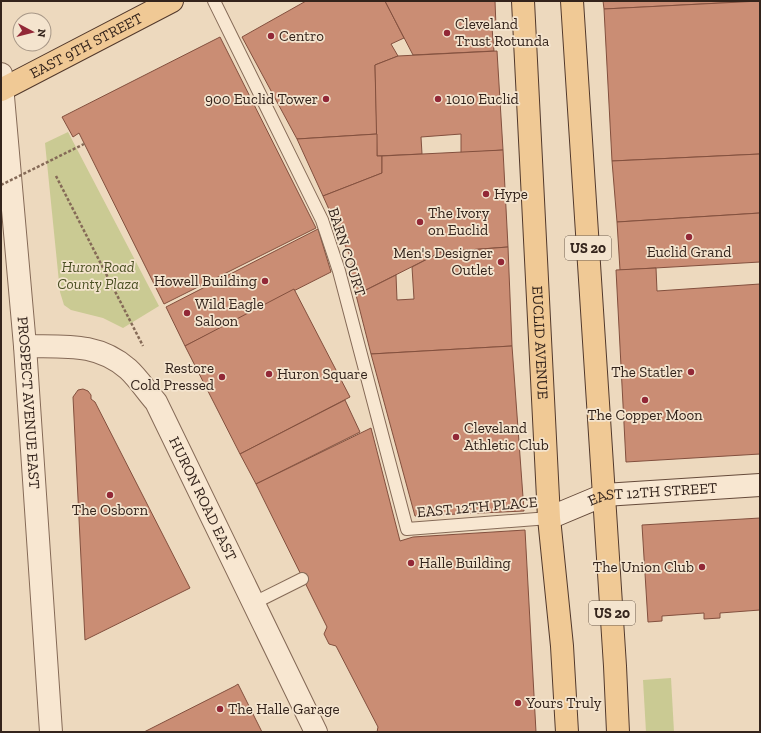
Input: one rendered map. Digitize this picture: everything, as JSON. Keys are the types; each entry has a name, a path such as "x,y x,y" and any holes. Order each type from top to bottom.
{"main road":[{"name":"EAST 9TH STREET","path":"1,84 172,1"},
{"name":"EUCLID AVENUE","path":"523,1 549,518 562,646 567,732"},
{"name":"US 20","path":"572,1 618,732"}],"street":[{"name":"PROSPECT AVENUE EAST","path":"1,84 25,346 51,732"},
{"name":"HURON ROAD EAST","path":"25,346 72,347 94,350 112,357 129,370 156,402 316,732"},
{"name":"EAST 12TH STREET","path":"549,518 604,495 760,485"}],"lane":[{"name":"BARN COURT","path":"214,1 322,220 339,271 407,529"},
{"name":"EAST 12TH PLACE","path":"407,529 549,518"},
{"path":"254,603 302,579"}],"path":[{"path":"1,184 84,144"},
{"path":"56,176 143,346"}],"green space":[{"name":"Huron Road County Plaza","path":"68,132 159,306 123,328 103,318 71,310 64,305 60,292 45,143"},
{"path":"671,678 674,732 646,732 643,680"}],"building":[{"name":"900 Euclid Tower","path":"306,1 385,1 404,38 391,44 398,56 375,65 377,134 297,139 242,37"},
{"name":"Cleveland Trust Rotunda","path":"385,1 495,1 496,27 492,28 494,51 413,55"},
{"path":"603,1 760,1 604,9"},
{"path":"760,1 760,154 612,161 604,9"},
{"path":"220,37 316,228 164,304 79,133 73,137 62,117"},
{"name":"1010 Euclid","path":"497,51 503,150 461,153 461,134 421,137 422,154 377,156 375,65 398,56"},
{"path":"377,134 377,156 382,156 382,173 323,196 297,139"},
{"name":"The Ivory on Euclid","path":"503,150 508,247 441,252 356,295 349,266 353,263 323,196 382,173 382,156"},
{"path":"760,154 760,213 617,222 612,161"},
{"name":"Euclid Grand","path":"760,213 760,262 620,270 617,222"},
{"name":"Howell Building","path":"318,229 331,272 185,346 166,307"},
{"path":"508,247 512,346 371,354 356,295 396,275 397,300 414,299 412,267 441,252"},
{"name":"The Statler","path":"656,268 657,291 760,284 760,454 626,462 616,270"},
{"name":"Huron Square","path":"294,289 350,397 240,454 185,346"},
{"name":"Cleveland Athletic Club","path":"512,346 524,511 415,516 371,354"},
{"name":"The Osborn","path":"83,389 88,391 91,395 91,399 95,402 190,588 85,640 73,397 78,390"},
{"path":"345,400 360,432 256,484 240,454"},
{"name":"Halle Building","path":"371,428 400,541 413,537 525,530 536,732 377,732 378,727 336,646 329,644 324,634 327,627 256,484"},
{"name":"The Union Club","path":"760,518 760,610 720,613 720,618 704,619 704,613 662,616 662,621 648,622 642,525"},
{"name":"The Halle Garage","path":"238,684 262,732 144,732 235,686"}],"place":[{"name":"Cleveland Trust Rotunda","path":"447,33"},
{"name":"Centro","path":"271,36"},
{"name":"900 Euclid Tower","path":"326,99"},
{"name":"1010 Euclid","path":"438,99"},
{"name":"Hype","path":"486,194"},
{"name":"The Ivory on Euclid","path":"420,222"},
{"name":"Euclid Grand","path":"689,237"},
{"name":"Men's Designer Outlet","path":"501,262"},
{"name":"Howell Building","path":"265,281"},
{"name":"Wild Eagle Saloon","path":"187,313"},
{"name":"The Statler","path":"691,372"},
{"name":"Huron Square","path":"269,374"},
{"name":"Restore Cold Pressed","path":"222,377"},
{"name":"The Copper Moon","path":"645,400"},
{"name":"Cleveland Athletic Club","path":"456,437"},
{"name":"The Osborn","path":"110,495"},
{"name":"Halle Building","path":"411,563"},
{"name":"The Union Club","path":"702,567"},
{"name":"Yours Truly","path":"518,703"},
{"name":"The Halle Garage","path":"220,709"}]}
